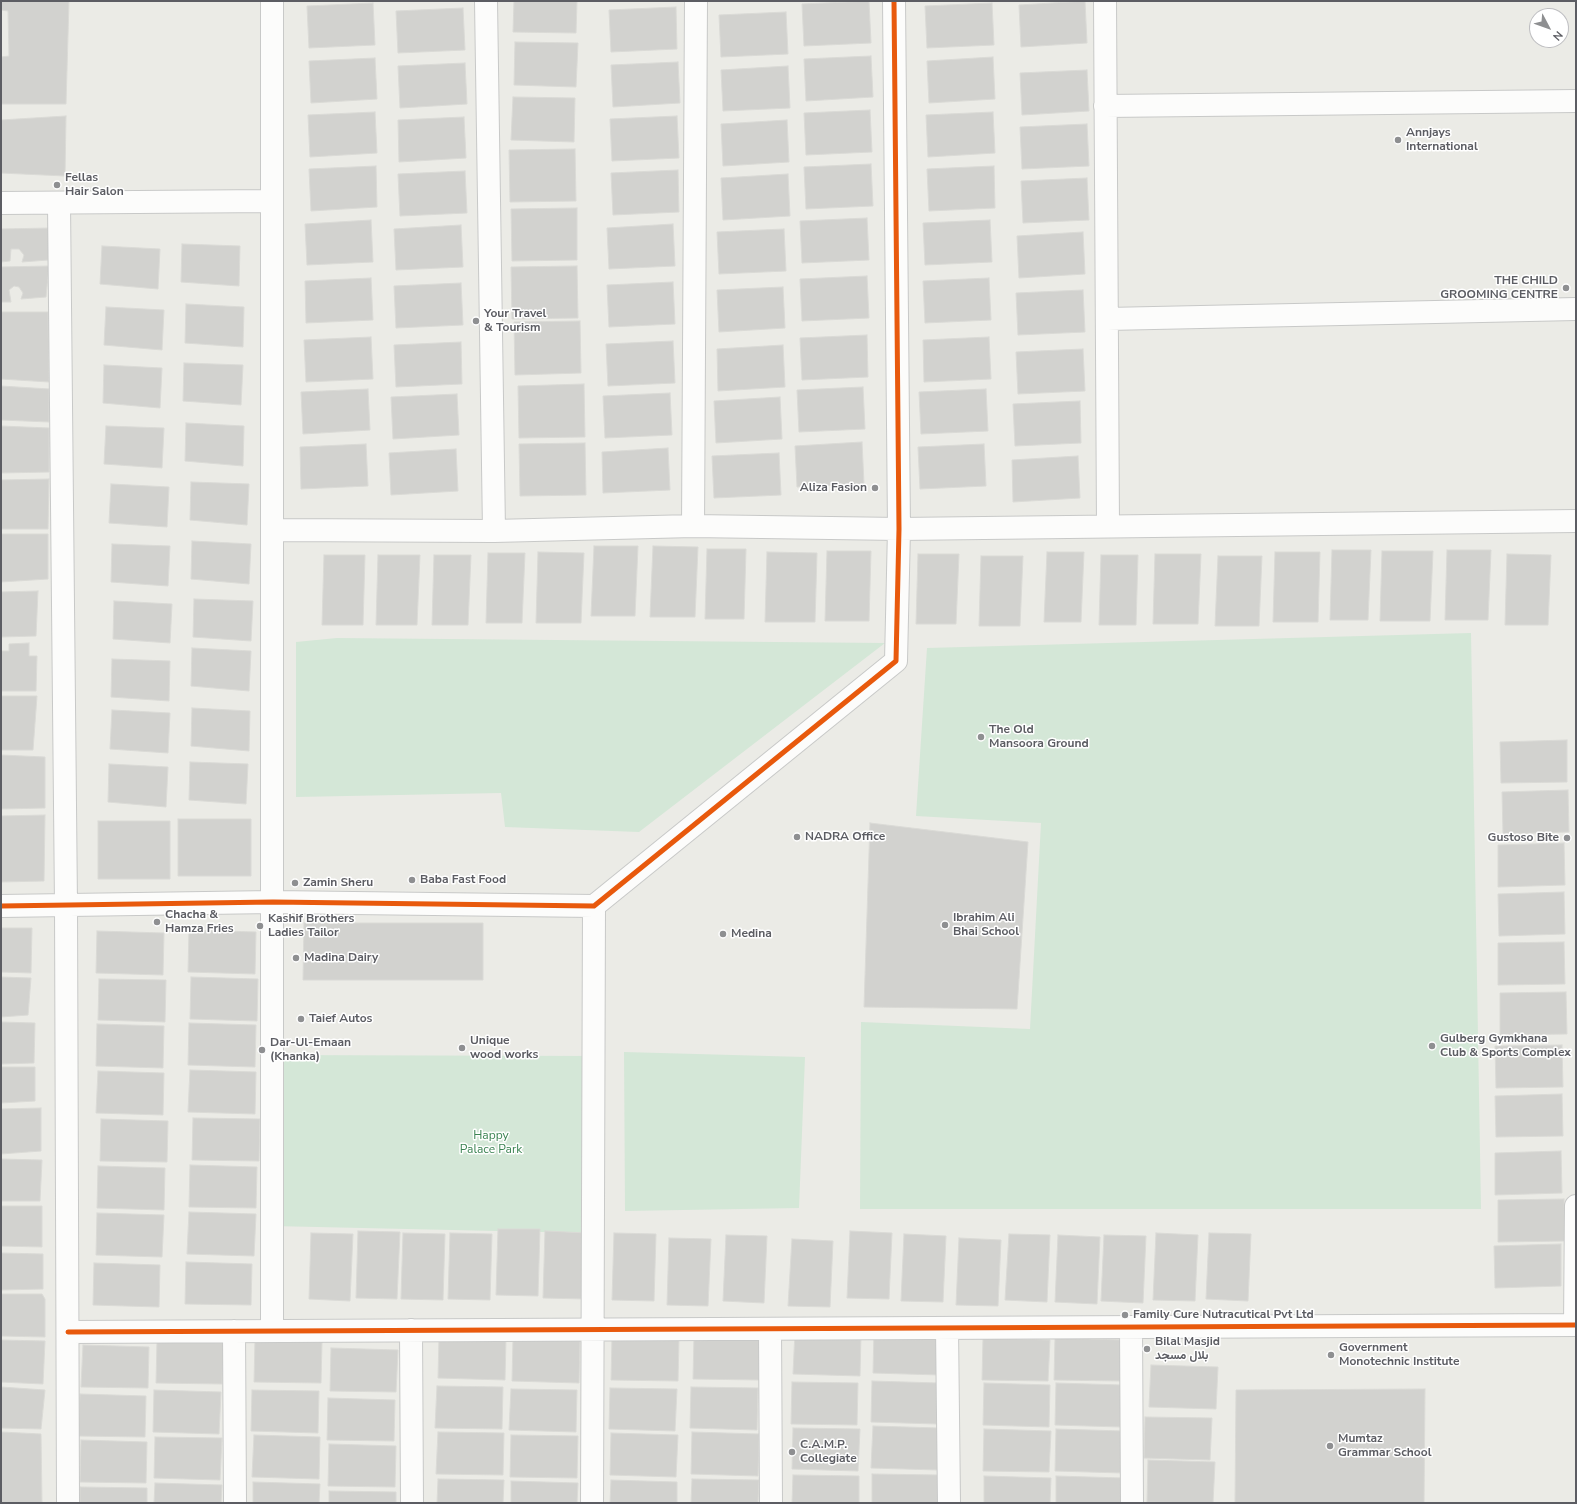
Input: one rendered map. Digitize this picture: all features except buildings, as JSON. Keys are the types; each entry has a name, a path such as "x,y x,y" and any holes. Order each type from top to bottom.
{"street":[{"path":"272,1 272,1331"},
{"path":"486,1 494,531"},
{"path":"693,526 696,1"},
{"path":"1,906 273,902 594,906 896,661 899,529 894,1"},
{"path":"1105,1 1108,526"},
{"path":"1106,106 1576,101"},
{"path":"1,203 59,204 272,201"},
{"path":"59,204 66,905 68,1503"},
{"path":"1107,319 1576,309"},
{"path":"273,530 494,531 693,526 899,529 1576,521"},
{"path":"592,1503 594,906"},
{"path":"68,1332 1576,1325 1576,1206"},
{"path":"1131,1327 1132,1503"},
{"path":"947,1328 949,1503"},
{"path":"770,1329 771,1503"},
{"path":"411,1330 412,1503"},
{"path":"234,1331 234,1503"}],"green space":[{"path":"1471,633 1481,1209 860,1209 861,1022 1030,1029 1041,823 916,816 927,648"},
{"path":"337,638 885,643 639,832 505,827 501,793 296,797 296,642"},
{"path":"624,1052 805,1057 799,1208 625,1211"},
{"name":"Happy Palace Park","path":"273,1055 593,1056 587,1233 272,1226"}],"cycle path":[{"path":"1,906 273,902 594,906 896,661 899,529 894,1"},
{"path":"68,1332 1576,1325"}],"place":[{"name":"Annjays International","path":"1398,140"},
{"name":"Fellas Hair Salon","path":"57,185"},
{"name":"THE CHILD GROOMING CENTRE","path":"1566,288"},
{"name":"Your Travel & Tourism","path":"476,321"},
{"name":"Aliza Fasion","path":"875,488"},
{"name":"The Old Mansoora Ground","path":"981,737"},
{"name":"NADRA Office","path":"797,837"},
{"name":"Gustoso Bite","path":"1567,838"},
{"name":"Baba Fast Food","path":"412,880"},
{"name":"Zamin Sheru","path":"295,883"},
{"name":"Chacha & Hamza Fries","path":"157,922"},
{"name":"Ibrahim Ali Bhai School","path":"945,925"},
{"name":"Kashif Brothers Ladies Tailor","path":"260,926"},
{"name":"Medina","path":"723,934"},
{"name":"Madina Dairy","path":"296,958"},
{"name":"Taief Autos","path":"301,1019"},
{"name":"Gulberg Gymkhana Club & Sports Complex","path":"1432,1046"},
{"name":"Unique wood works","path":"462,1048"},
{"name":"Dar-Ul-Emaan (Khanka)","path":"262,1050"},
{"name":"Family Cure Nutracutical Pvt Ltd","path":"1125,1315"},
{"name":"Bilal Masjid بلال مسجد","path":"1147,1349"},
{"name":"Government Monotechnic Institute","path":"1331,1355"},
{"name":"Mumtaz Grammar School","path":"1330,1446"},
{"name":"C.A.M.P. Collegiate","path":"792,1452"}]}
